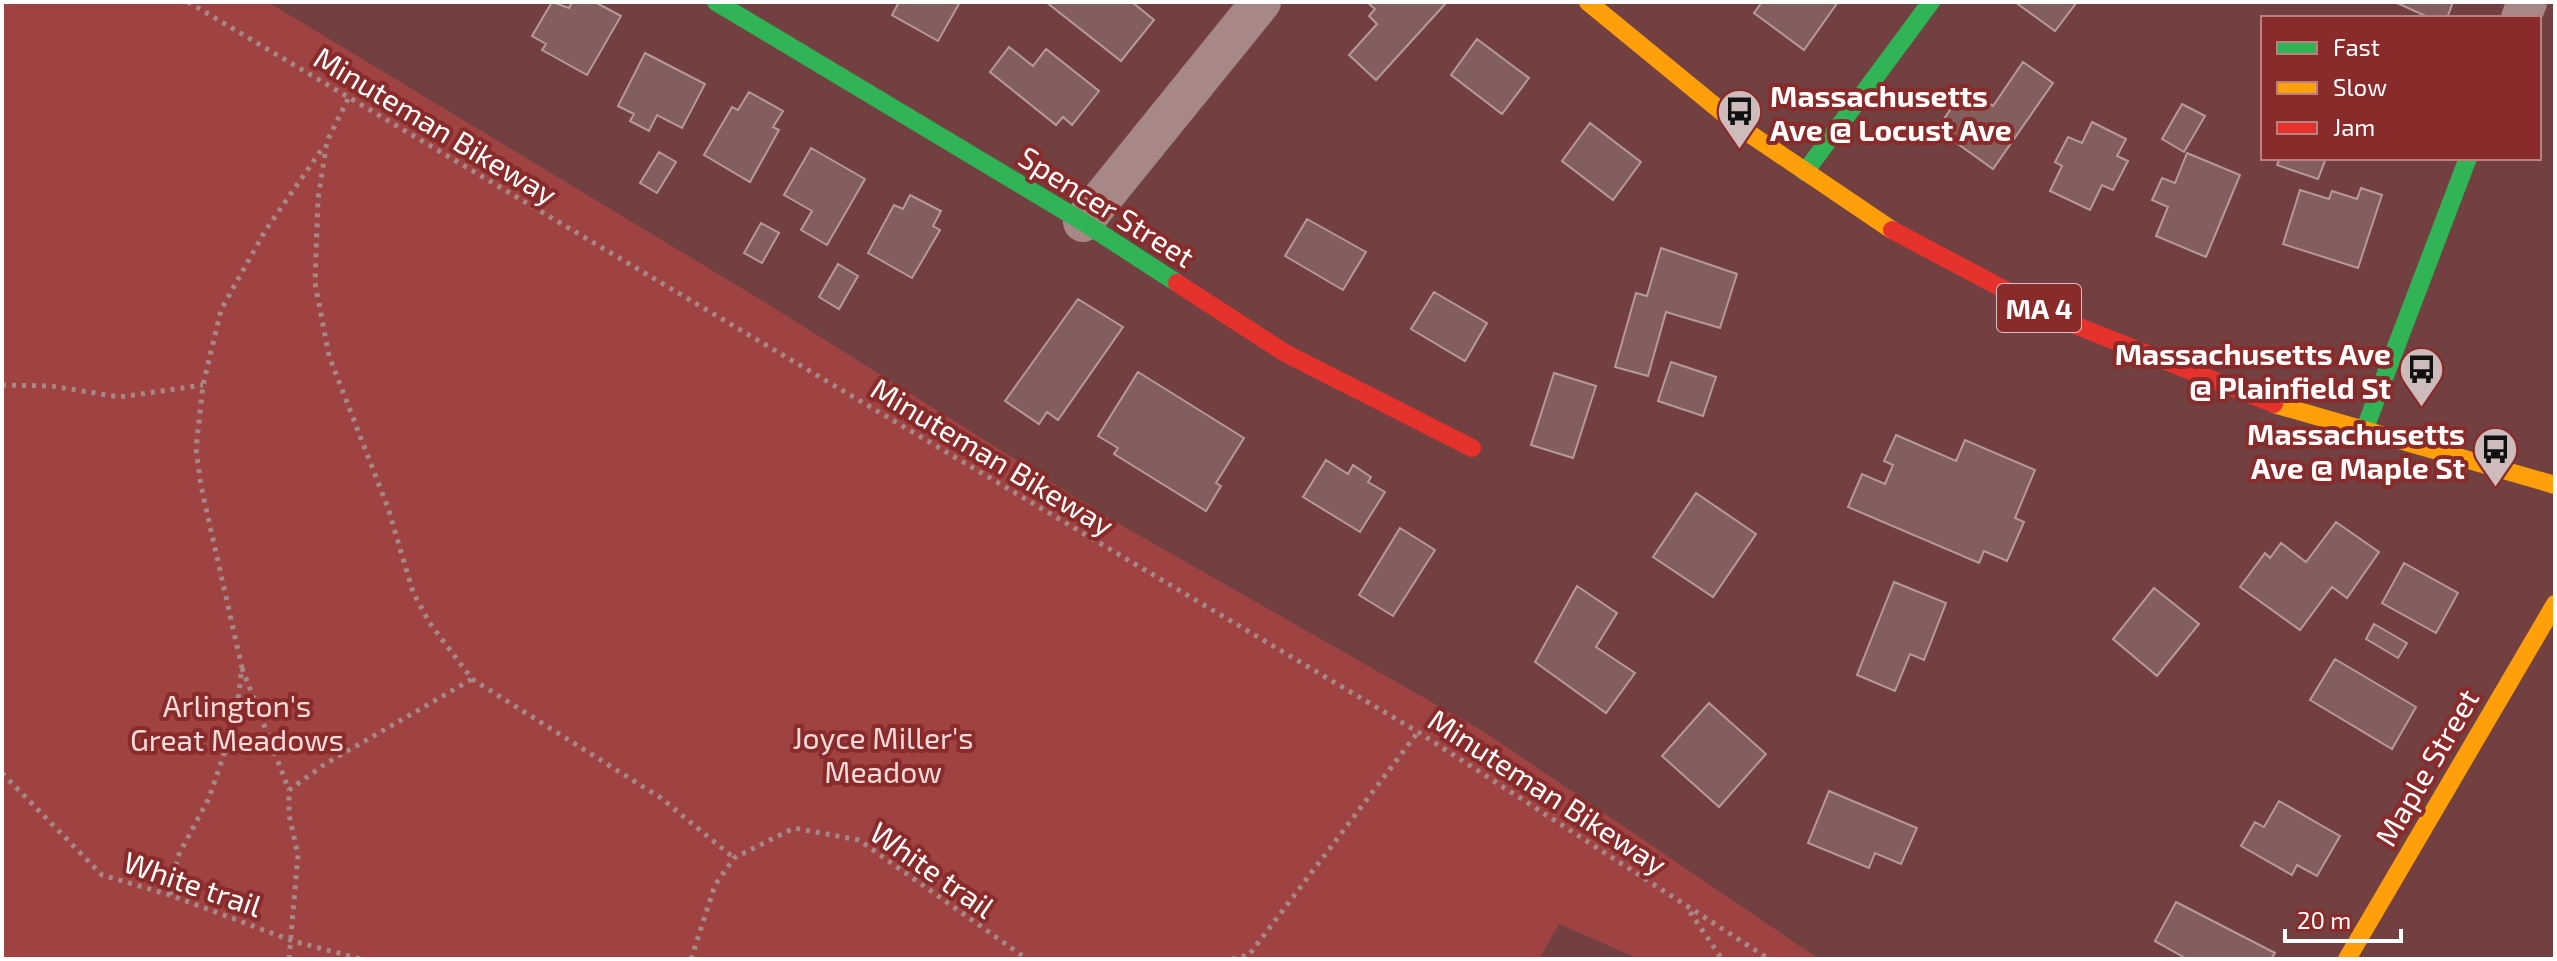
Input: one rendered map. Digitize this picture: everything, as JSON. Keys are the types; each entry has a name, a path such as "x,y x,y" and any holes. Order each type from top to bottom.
{"main road":[{"name":"Spencer Street","path":"716,2 1083,222 1285,353 1472,448"},
{"name":"MA 4","path":"1588,2 1744,130 1876,221 2062,320 2251,397 2555,485"},
{"path":"1805,172 1931,2"},
{"path":"2364,431 2467,160"},
{"name":"Maple Street","path":"2347,959 2555,604"}],"street":[{"path":"1083,222 1261,2"}],"path":[{"name":"Minuteman Bikeway","path":"188,2 1418,732 1769,959"},
{"path":"289,959 293,941 298,855 289,815 289,790 242,668 201,486 196,449 203,385 221,310 265,231 327,141 348,99"},
{"path":"327,141 314,253 315,283 329,356 388,508 413,592 429,622 472,679 661,798 734,858 715,885 691,959"},
{"path":"2,385 51,386 120,397 203,385"},
{"path":"170,895 178,856 209,798 223,748 235,722 242,668"},
{"path":"289,790 325,764 472,679"},
{"path":"1232,959 1247,957 1418,732"},
{"name":"White trail","path":"2,773 102,875 170,895 293,941 361,959"},
{"name":"White trail","path":"734,858 794,828 859,840 1027,959"},
{"path":"1687,908 1722,959"}],"green space":[{"path":"2,2 268,2 771,306 1107,517 1486,733 1819,959 1639,959 1559,924 1539,959 2,959"}],"building":[{"path":"552,2 569,8 572,2 595,2 621,16 587,75 542,50 546,44 532,36"},
{"path":"899,2 960,2 938,41 892,15"},
{"path":"1046,2 1132,2 1154,20 1121,61"},
{"path":"1762,2 1838,2 1804,50 1754,13"},
{"path":"2015,2 2077,2 2055,31"},
{"path":"2395,2 2453,2 2448,16 2426,16"},
{"path":"1368,3 1446,3 1376,80 1349,55 1377,24 1369,16 1375,9"},
{"path":"1477,39 1529,78 1502,114 1451,75"},
{"path":"1009,47 1033,66 1046,49 1099,91 1072,125 1063,117 1056,125 990,72"},
{"path":"645,53 705,84 682,128 657,115 649,131 630,121 634,114 618,106"},
{"path":"2023,62 2053,83 1993,169 1937,129 1957,100 1972,110 1981,97 1993,106"},
{"path":"749,92 783,111 773,127 779,130 750,182 704,155 732,107 738,110"},
{"path":"2182,104 2205,116 2184,152 2162,139"},
{"path":"2092,122 2126,139 2117,156 2128,161 2113,190 2102,185 2090,210 2050,191 2062,166 2055,162 2068,137 2082,143"},
{"path":"1590,123 1641,162 1613,200 1562,161"},
{"path":"811,148 865,179 827,245 801,230 812,211 784,195"},
{"path":"659,152 676,162 657,193 640,183"},
{"path":"2187,153 2240,175 2206,257 2156,236 2168,207 2152,200 2162,178 2175,183"},
{"path":"2279,160 2325,160 2318,179 2277,165"},
{"path":"2361,188 2382,195 2358,268 2283,244 2300,190 2329,199 2332,191 2357,199"},
{"path":"910,195 941,211 933,226 940,230 912,278 868,253 894,205 903,209"},
{"path":"1307,219 1366,252 1343,290 1285,256"},
{"path":"761,223 779,233 762,263 744,253"},
{"path":"1661,248 1737,274 1720,328 1666,312 1648,376 1615,367 1636,293 1647,296"},
{"path":"838,264 858,276 839,309 819,297"},
{"path":"1434,292 1487,323 1465,361 1411,329"},
{"path":"1078,299 1123,327 1058,420 1047,412 1039,424 1005,401"},
{"path":"1671,362 1716,377 1703,416 1658,401"},
{"path":"1138,372 1244,438 1216,483 1221,486 1206,511 1114,454 1118,448 1098,436"},
{"path":"1554,373 1596,386 1573,458 1531,445"},
{"path":"1896,435 1956,461 1965,440 2035,470 2015,518 2024,522 2007,561 1984,551 1979,563 1848,507 1862,474 1885,484 1893,465 1884,461"},
{"path":"1326,460 1348,474 1353,465 1371,477 1368,482 1385,492 1360,532 1303,497"},
{"path":"1696,493 1756,534 1713,597 1653,557"},
{"path":"2336,522 2379,552 2347,598 2332,587 2300,630 2240,587 2265,553 2270,558 2281,543 2306,562"},
{"path":"1400,528 1435,550 1393,616 1359,595"},
{"path":"2404,563 2458,593 2436,633 2382,603"},
{"path":"1894,582 1946,603 1924,660 1910,654 1895,691 1857,675"},
{"path":"1577,586 1617,613 1596,647 1635,673 1606,713 1535,662"},
{"path":"2154,588 2199,624 2157,676 2113,639"},
{"path":"2374,624 2407,643 2398,658 2366,639"},
{"path":"2335,659 2416,707 2392,749 2310,700"},
{"path":"1709,703 1766,754 1719,807 1662,756"},
{"path":"1829,791 1917,828 1901,864 1875,853 1869,868 1808,843"},
{"path":"2279,801 2340,836 2317,876 2297,865 2292,875 2241,846 2255,822 2264,827"},
{"path":"2176,902 2275,953 2271,959 2187,959 2155,941"}],"traffic: fast":[{"path":"716,2 1083,222 1177,283"},
{"path":"1805,172 1931,2"},
{"path":"2364,431 2467,160"}],"traffic: slow":[{"path":"1588,2 1744,130 1892,230"},
{"path":"2274,404 2555,485"},
{"path":"2347,959 2555,604"}],"traffic: jam":[{"path":"1892,230 2062,320 2274,404"},
{"path":"1177,283 1285,353 1472,448"}],"place":[{"name":"Massachusetts Ave @ Locust Ave","path":"1739,151"},
{"name":"Massachusetts Ave @ Plainfield St","path":"2422,409"},
{"name":"Massachusetts Ave @ Maple St","path":"2496,489"}],"park label":[{"name":"Arlington's Great Meadows","path":"237,722"},
{"name":"Joyce Miller's Meadow","path":"883,754"}]}
